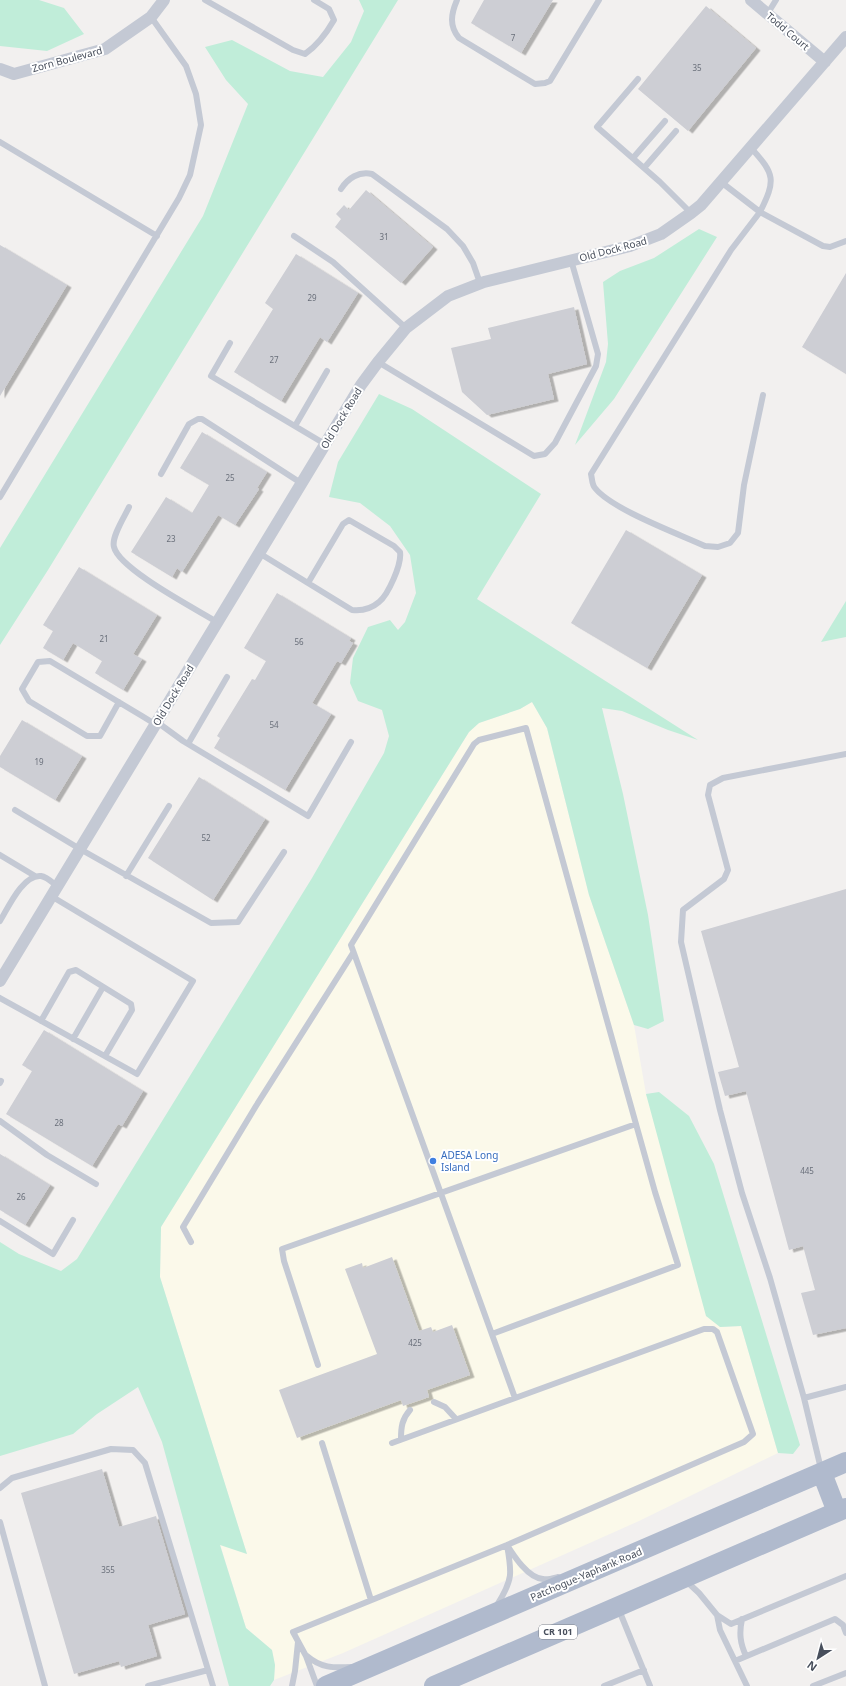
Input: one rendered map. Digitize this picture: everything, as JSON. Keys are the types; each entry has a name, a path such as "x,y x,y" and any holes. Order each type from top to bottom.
{"main road":[{"name":"Patchogue-Yaphank Road","path":"326,1686 846,1462"},
{"path":"822,1472 842,1510"},
{"name":"CR 101","path":"434,1686 842,1510"}],"street":[{"name":"Zorn Boulevard","path":"0,69 14,74 105,49 152,17 164,0"},
{"name":"Todd Court","path":"751,0 825,62"},
{"name":"Old Dock Road","path":"0,981 361,385 406,328 448,296 480,283 630,246 661,234 699,207 846,38"}],"lane":[{"path":"205,0 293,50 305,54 327,33 334,20 328,9 314,0"},
{"path":"457,0 453,9 452,22 455,33 459,38 535,84 550,81 599,0"},
{"path":"768,13 776,0"},
{"path":"0,497 157,236 179,198 190,175 201,124 196,94 186,66 152,17"},
{"path":"638,78 597,127 644,168 691,213"},
{"path":"633,158 665,121"},
{"path":"644,168 676,131"},
{"path":"0,142 157,236"},
{"path":"751,148 769,169 771,177 771,184 760,212 731,250 591,474 594,487 603,497 631,513 705,546 718,547 730,543 738,532 744,485 763,395"},
{"path":"340,189 345,182 356,175 366,173 372,174 447,229 464,246 473,263 480,283"},
{"path":"721,182 760,212 823,246 830,247 846,241"},
{"path":"294,236 333,262 406,328"},
{"path":"378,362 534,456 545,454 555,443 596,366 598,354 571,260"},
{"path":"230,344 211,376 325,444"},
{"path":"295,426 328,371"},
{"path":"161,474 189,424 198,419 202,419 301,483"},
{"path":"129,507 113,540 114,547 119,557 127,566 144,578 217,622"},
{"path":"259,553 352,610 360,610 368,608 379,602 385,594 400,563 400,552 394,546 349,520 343,524 308,583"},
{"path":"119,702 100,736 87,736 28,701 22,689 38,662 50,661 156,723 188,744 308,816 351,742"},
{"path":"188,744 227,677"},
{"path":"492,1334 678,1265 636,1124 526,728 479,740 474,744 351,945 442,1192 492,1334 515,1398"},
{"path":"822,1472 804,1398 770,1278 742,1193 720,1110 681,942 683,910 724,879 728,870 708,796 710,785 723,778 846,754"},
{"path":"126,876 169,806"},
{"path":"15,810 126,876 211,923 238,922 284,852"},
{"path":"0,854 35,876 43,876 54,891 193,981 137,1074 0,998"},
{"path":"0,921 20,887 35,876"},
{"path":"191,1242 183,1227 256,1106 353,953"},
{"path":"41,1021 69,972 76,970 131,1004 132,1010 105,1056"},
{"path":"73,1039 103,987"},
{"path":"0,1121 47,1155 96,1184"},
{"path":"318,1365 284,1260 282,1248 636,1124"},
{"path":"0,1221 53,1254 73,1220"},
{"path":"317,1686 306,1656 293,1632 507,1545 744,1442 753,1434 717,1332 713,1329 704,1329 392,1443"},
{"path":"804,1398 846,1387"},
{"path":"434,1402 445,1407 456,1419"},
{"path":"401,1440 401,1425 405,1415 410,1410"},
{"path":"322,1443 371,1600"},
{"path":"0,1488 12,1478 111,1449 133,1450 145,1463 212,1686"},
{"path":"0,1522 45,1686"},
{"path":"507,1545 515,1559 527,1571 542,1579 591,1571"},
{"path":"492,1614 509,1583 511,1574 507,1545"},
{"path":"682,1578 699,1593 717,1615 731,1624 846,1576"},
{"path":"617,1606 650,1686"},
{"path":"717,1615 720,1630 747,1686"},
{"path":"742,1619 740,1637 742,1648 746,1656"},
{"path":"735,1661 835,1619 843,1625 846,1633"},
{"path":"292,1686 298,1642"},
{"path":"306,1656 322,1666 331,1668 375,1665"},
{"path":"148,1686 208,1670"},
{"path":"604,1686 644,1670"},
{"path":"813,1686 846,1673"}],"shaded area":[{"name":"ADESA Long Island","path":"532,702 547,728 589,895 634,1025 646,1094 720,1327 741,1326 778,1453 639,1521 343,1653 274,1680 275,1665 272,1650 246,1628 220,1544 247,1554 160,1277 161,1227 469,732 479,723 520,709"}],"green space":[{"path":"0,0 39,0 64,8 84,34 47,51 0,46"},
{"path":"359,0 398,0 48,570 0,645 0,548 203,216 248,104 226,80 205,47 232,40 290,71 323,77 351,42 364,11"},
{"path":"699,229 717,237 614,399 575,445 606,362 608,344 603,282 620,271 654,258"},
{"path":"379,394 412,409 541,494 477,599 698,740 668,730 622,711 602,708 623,794 648,915 664,1021 648,1029 634,1025 589,895 547,728 532,702 520,709 479,723 469,732 161,1227 160,1277 247,1554 220,1545 246,1628 272,1650 275,1665 274,1680 270,1686 229,1686 162,1442 138,1387 97,1414 73,1434 0,1456 0,1242 19,1254 61,1271 77,1259 312,878 384,753 389,736 382,710 358,701 350,683 353,658 368,627 390,620 398,630 405,622 416,593 410,555 390,526 360,503 329,497 338,462"},
{"path":"846,601 846,637 821,642"},
{"path":"659,1092 689,1116 714,1164 800,1445 793,1454 778,1453 741,1326 720,1327 706,1316 646,1094"}],"building":[{"path":"484,0 553,0 521,53 471,23"},
{"path":"706,6 756,48 688,131 638,89"},
{"path":"366,190 433,247 401,283 335,227 341,219 336,214 344,205 349,210"},
{"path":"0,245 67,285 0,396"},
{"path":"296,254 358,293 327,342 320,337 281,401 234,372 273,309 265,303"},
{"path":"846,273 846,374 802,347"},
{"path":"574,307 587,364 548,374 554,399 487,415 462,392 451,348 491,339 488,328"},
{"path":"202,432 267,472 257,488 259,489 235,525 218,515 182,572 177,568 172,577 131,552 166,497 192,513 209,485 180,468"},
{"path":"626,530 702,575 647,668 571,623"},
{"path":"79,567 157,615 133,654 142,659 123,690 95,673 102,661 73,643 63,660 43,648 53,631 43,625"},
{"path":"277,593 351,638 349,641 353,643 341,663 337,661 312,703 331,714 285,790 214,748 220,738 217,736 252,679 255,680 266,661 244,648"},
{"path":"22,720 82,756 55,800 0,767 0,756"},
{"path":"199,777 265,819 213,900 148,858"},
{"path":"846,889 846,1328 813,1335 801,1293 815,1290 803,1246 789,1250 746,1091 725,1096 718,1072 739,1067 701,931"},
{"path":"44,1030 143,1091 122,1126 118,1124 92,1166 6,1114 32,1071 22,1065"},
{"path":"0,1154 50,1185 25,1225 0,1210"},
{"path":"392,1257 419,1331 431,1327 433,1332 452,1325 470,1375 427,1390 429,1397 403,1406 401,1400 297,1438 279,1390 377,1354 345,1269 362,1263 363,1268"},
{"path":"102,1469 119,1527 156,1516 185,1614 148,1625 157,1656 121,1667 119,1661 74,1674 21,1493"}],"place":[{"name":"ADESA Long Island","path":"433,1161"}]}
